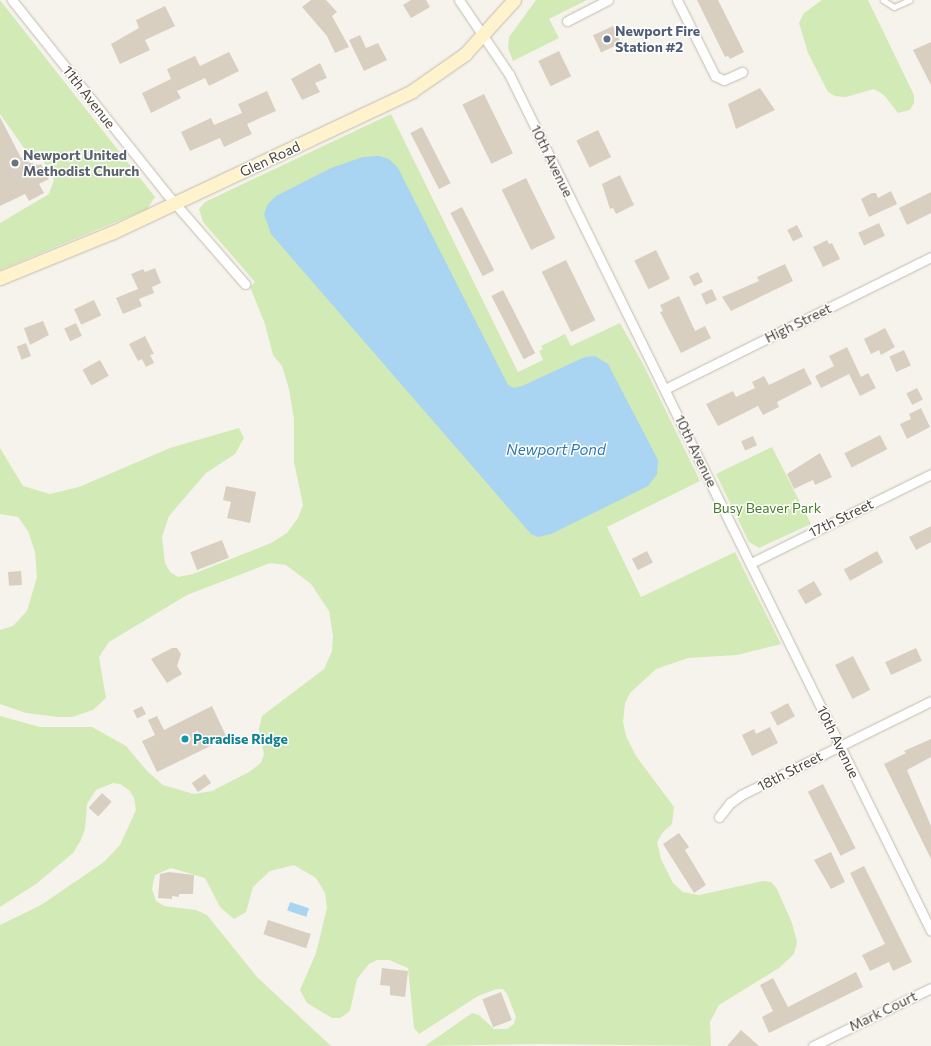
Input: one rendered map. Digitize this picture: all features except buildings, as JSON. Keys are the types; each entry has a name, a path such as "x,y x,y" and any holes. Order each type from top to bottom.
{"street":[{"name":"11th Avenue","path":"12,0 175,204 245,284"},
{"name":"10th Avenue","path":"460,0 485,35 509,74 931,931"},
{"name":"Glen Road","path":"0,278 92,242 412,91 458,60 485,35 514,0"},
{"path":"566,21 608,0"},
{"path":"677,0 715,76 724,80 742,72"},
{"name":"High Street","path":"665,389 931,258"},
{"name":"17th Street","path":"751,563 931,474"},
{"name":"18th Street","path":"719,817 737,798 931,701"},
{"name":"Mark Court","path":"813,1046 931,988"}],"lane":[{"path":"883,0 894,6 910,0"}],"green space":[{"path":"0,0 155,197 147,209 0,270 0,223 49,194 54,180 44,162 24,148 0,114"},
{"path":"536,0 587,0 549,19 559,38 513,61 508,48 509,37"},
{"path":"822,0 868,0 914,95 914,103 910,110 898,113 884,95 874,89 846,97 835,96 828,92 808,53 799,23 804,13"},
{"path":"391,114 518,372 543,360 539,351 543,349 541,346 565,334 571,346 620,323 643,364 700,481 607,527 641,597 735,552 781,644 737,655 688,658 656,669 630,693 625,703 623,722 626,736 636,756 674,807 672,824 663,832 657,842 661,859 673,883 683,892 699,895 763,881 771,882 777,889 792,923 797,942 794,954 779,968 719,1005 710,1022 711,1046 540,1044 425,1046 472,1013 479,1015 494,1029 507,1029 514,1024 516,1017 507,994 503,989 497,989 478,996 419,1034 414,1028 408,968 389,960 377,960 369,964 357,979 350,1011 340,1018 332,1018 307,1003 300,990 316,953 327,908 325,893 316,878 294,865 270,871 253,887 246,912 234,919 220,907 205,878 171,868 155,875 152,889 156,901 164,906 196,910 207,915 257,977 331,1046 0,1046 0,925 41,905 104,862 120,845 136,810 134,798 129,790 120,784 113,783 96,790 87,804 85,829 81,840 73,853 36,884 0,907 0,716 40,727 92,727 126,746 147,771 163,785 194,794 212,791 249,772 261,763 264,754 259,729 262,716 324,669 332,651 333,636 329,611 311,584 286,565 270,563 187,595 109,642 99,657 106,698 93,710 72,717 58,717 26,713 0,704 0,630 13,626 27,611 37,577 35,552 28,531 18,517 0,514 0,448 23,486 50,494 79,487 170,448 239,428 244,438 235,454 206,473 169,516 162,537 165,563 170,572 178,577 193,574 271,543 287,533 298,518 303,505 294,462 294,419 289,389 282,366 273,355 265,324 250,287 255,282 203,222 199,209 205,202"},
{"name":"Busy Beaver Park","path":"772,447 811,524 759,548 749,542 716,474"}],"water":[{"name":"Newport Pond","path":"379,156 389,159 398,168 508,385 514,388 522,386 585,357 595,356 608,364 658,460 657,474 648,486 551,534 538,537 531,534 271,234 264,214 268,204 276,196 331,168 363,157"},
{"path":"290,902 309,908 306,917 287,911"}],"place":[{"name":"Newport Fire Station #2","path":"607,39"},
{"name":"Newport United Methodist Church","path":"15,163"},
{"name":"Paradise Ridge","path":"185,739"}]}
